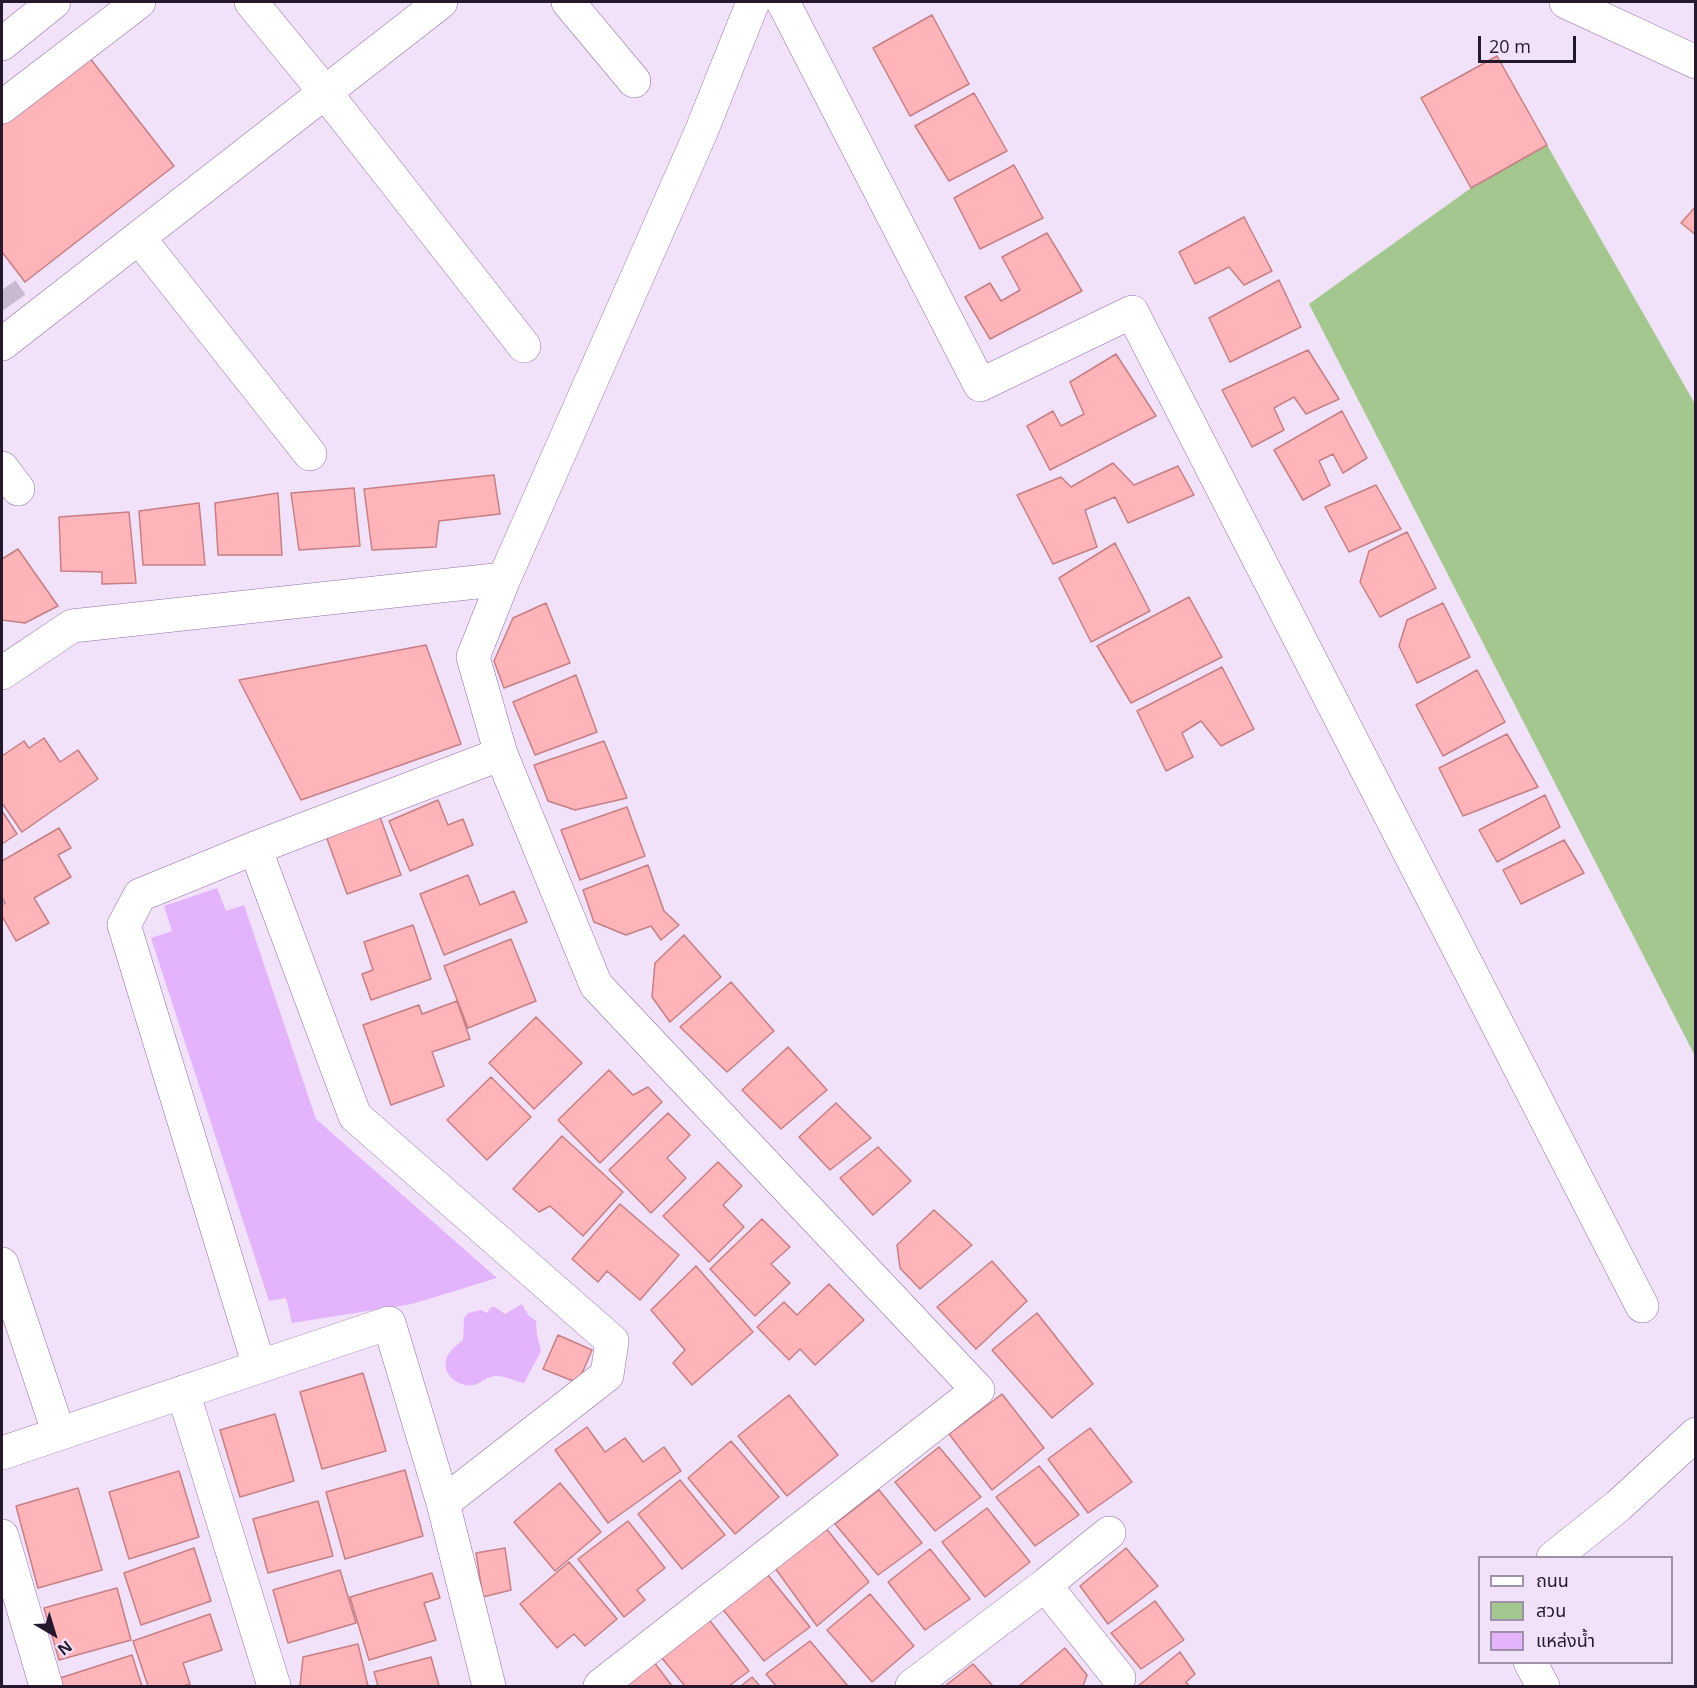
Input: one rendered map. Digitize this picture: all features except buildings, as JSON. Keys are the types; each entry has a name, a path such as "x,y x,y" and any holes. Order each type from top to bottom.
{"street":[{"path":"2,44 54,2"},
{"path":"2,107 139,2"},
{"path":"251,2 324,90 524,346"},
{"path":"2,344 21,314 139,238 324,90 441,2"},
{"path":"568,2 634,81"},
{"path":"600,1686 978,1390 596,985 501,754 473,657 504,579 701,132 753,2"},
{"path":"783,2 980,385 1132,312 1642,1306"},
{"path":"1566,2 1695,62"},
{"path":"139,238 310,454"},
{"path":"2,673 72,626 504,579"},
{"path":"259,1366 124,925 140,895 255,848 501,754"},
{"path":"255,848 355,1116 612,1341 607,1375 443,1503"},
{"path":"2,1263 59,1434"},
{"path":"2,1453 389,1323 443,1503 489,1686"},
{"path":"183,1392 274,1686"},
{"path":"1554,1556 1618,1506 1695,1434"},
{"path":"912,1686 1045,1585 1109,1533"},
{"path":"2,1536 46,1686"},
{"path":"1045,1585 1119,1678"},
{"path":"1531,1664 1543,1686"}],"green space":[{"path":"1547,145 1695,404 1695,1056 1309,304 1471,188"}],"water":[{"path":"217,888 226,911 244,905 316,1119 497,1278 412,1304 292,1323 286,1298 269,1301 151,938 172,931 164,906"},
{"path":"522,1304 528,1315 536,1321 541,1351 524,1383 496,1376 474,1385 468,1385 457,1382 448,1374 445,1363 450,1352 463,1340 464,1318 468,1313 481,1310 487,1313 491,1307 495,1307 505,1314"}],"tunnel":[{"path":"2,290 12,304"}]}
